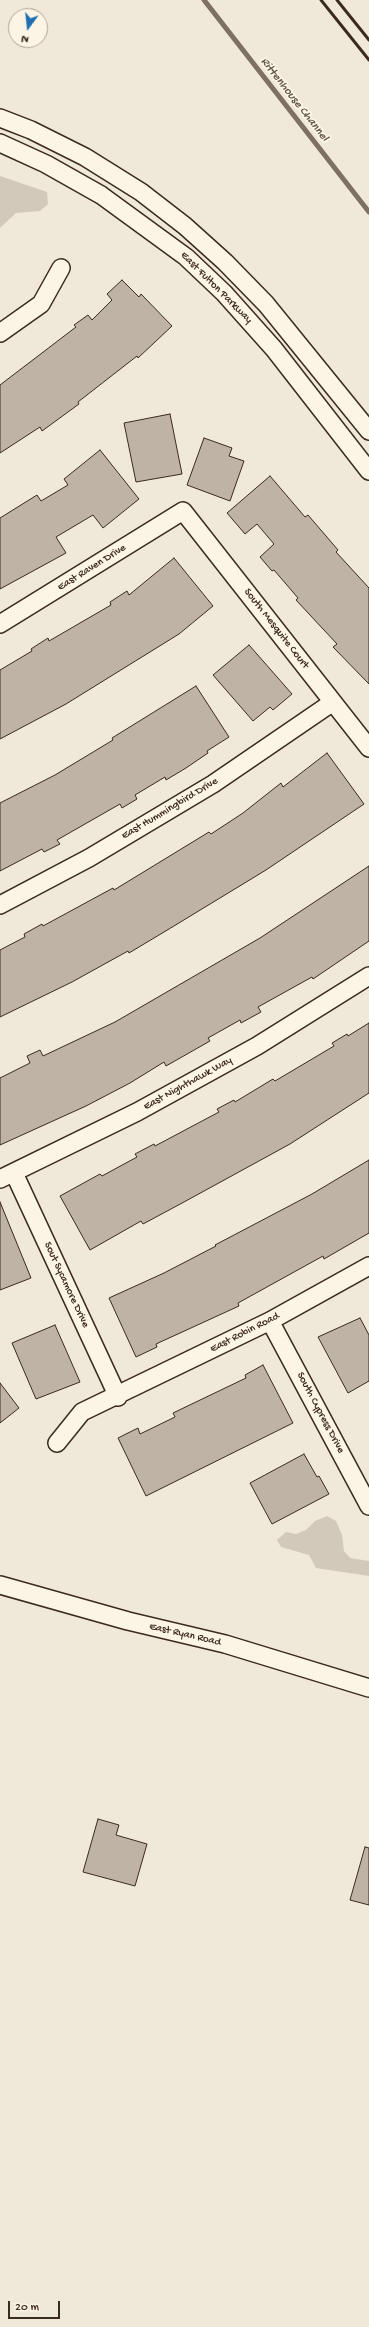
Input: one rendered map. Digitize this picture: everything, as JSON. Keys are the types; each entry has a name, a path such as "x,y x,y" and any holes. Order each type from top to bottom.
{"street":[{"name":"East Fulton Parkway","path":"0,118 85,157 141,192 185,226 225,262 266,304 369,432"},
{"name":"East Fulton Parkway","path":"0,143 46,164 101,195 186,257 224,293 274,349 369,471"},
{"path":"0,333 41,304 61,268"},
{"name":"East Raven Drive","path":"0,624 183,511"},
{"name":"South Mesquite Court","path":"183,511 369,748"},
{"name":"East Hummingbird Drive","path":"0,905 89,858 213,784 333,702"},
{"name":"East Nighthawk Way","path":"7,1176 137,1112 257,1046 369,976"},
{"name":"Sout Sycamore Drive","path":"7,1176 118,1397"},
{"name":"East Robin Road","path":"57,1443 82,1412 118,1397 270,1321 369,1266"},
{"name":"South Cypress Drive","path":"270,1321 369,1506"},
{"name":"East Ryan Road","path":"0,1585 128,1621 225,1644 369,1688"}],"shaded area":[{"path":"0,176 47,192 48,204 40,211 16,213 0,228"},
{"path":"327,1516 336,1521 342,1535 344,1551 350,1558 369,1561 369,1576 316,1568 309,1555 281,1547 277,1540 286,1532 296,1534 306,1530 315,1521"}],"building":[{"path":"122,280 139,297 141,294 172,326 138,358 137,356 78,402 79,404 42,431 40,427 0,453 0,385 76,327 74,325 88,315 92,320 112,300 107,294"},
{"path":"170,414 182,474 136,482 124,423"},
{"path":"204,438 232,448 229,456 244,461 230,501 187,485"},
{"path":"100,450 139,499 103,528 93,515 56,537 66,553 0,589 0,518 37,495 41,501 68,485 64,479"},
{"path":"270,476 305,517 308,515 338,550 336,552 369,588 369,684 333,647 337,644 296,600 298,598 274,570 272,571 260,557 274,544 257,524 245,534 227,513"},
{"path":"174,558 213,606 179,634 66,704 0,739 0,670 32,651 31,649 48,638 49,641 111,605 110,602 127,591 129,595"},
{"path":"249,645 292,694 273,710 270,707 253,721 213,675"},
{"path":"196,686 229,737 207,751 208,753 186,768 166,780 165,777 135,795 137,799 122,808 120,804 57,840 60,844 44,852 42,849 0,871 0,803 55,775 113,740 112,738"},
{"path":"327,753 364,804 266,870 129,953 128,951 72,982 0,1017 0,950 25,937 24,934 42,924 43,926 113,888 114,890 209,832 211,834 243,813 281,783 283,787"},
{"path":"369,866 369,941 313,979 312,977 258,1007 261,1012 241,1023 240,1020 208,1038 210,1041 166,1066 164,1062 130,1083 86,1106 0,1145 0,1078 30,1063 27,1056 40,1050 43,1056 115,1022 260,938"},
{"path":"369,1023 369,1093 290,1144 143,1224 141,1221 90,1250 60,1196 100,1174 102,1176 137,1157 135,1154 154,1144 155,1146 219,1112 217,1109 234,1100 235,1102 273,1079 275,1081 334,1046 332,1043 347,1034 348,1036"},
{"path":"369,1160 369,1233 324,1259 323,1256 238,1303 239,1306 156,1344 157,1347 136,1357 109,1298 164,1273 216,1246 215,1245 312,1194"},
{"path":"0,1202 31,1278 0,1290"},
{"path":"360,1318 369,1335 369,1381 348,1393 318,1337"},
{"path":"55,1325 80,1382 36,1399 12,1343"},
{"path":"263,1365 293,1423 146,1496 118,1438 138,1428 140,1434 175,1417 173,1413 246,1378 245,1375"},
{"path":"0,1383 19,1408 0,1423"},
{"path":"304,1454 329,1494 272,1524 250,1483"},
{"path":"98,1819 119,1825 116,1835 147,1844 135,1886 83,1872"},
{"path":"365,1847 369,1848 369,1905 350,1900"}],"waterway":[{"name":"Rittenhouse Channel","path":"204,0 369,212"}],"railway":[{"path":"321,0 369,60"},
{"path":"337,0 369,40"}]}
